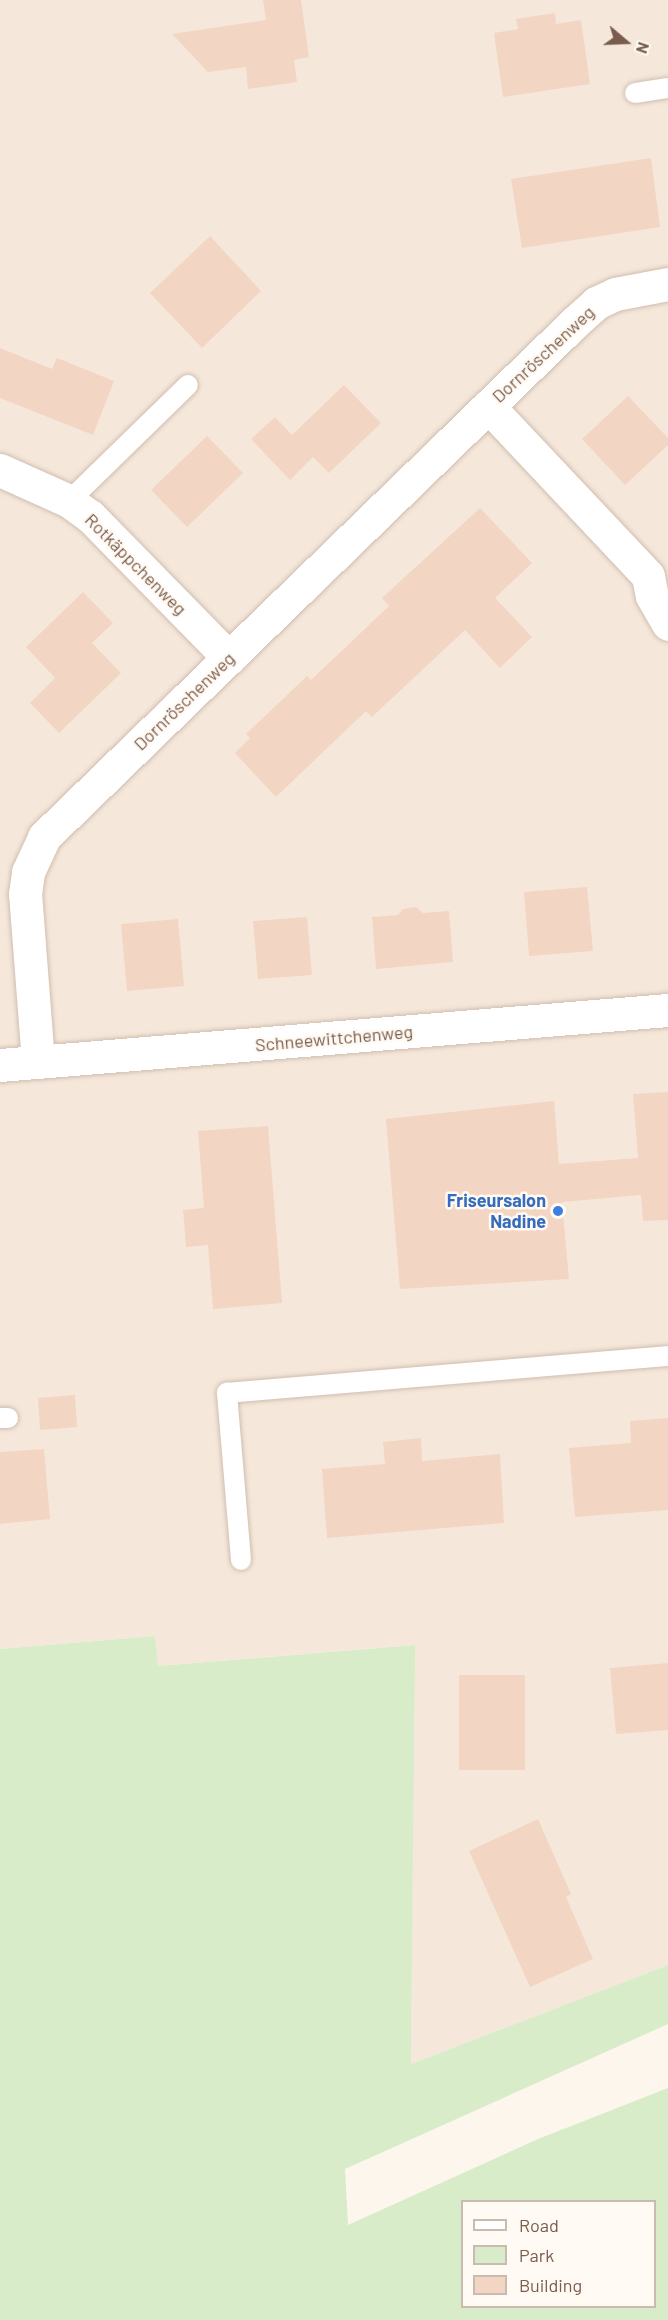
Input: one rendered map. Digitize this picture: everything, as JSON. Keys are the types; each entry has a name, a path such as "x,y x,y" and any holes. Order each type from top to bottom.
{"street":[{"name":"Dornröschenweg","path":"38,1062 25,894 35,853 44,837 596,303 636,288 668,284"},
{"name":"Dornröschenweg","path":"488,406 648,576 652,596 668,624"},
{"name":"Rotkäppchenweg","path":"0,470 69,501 90,516 229,658"},
{"name":"Schneewittchenweg","path":"0,1065 668,1010"}],"lane":[{"path":"635,93 668,88"},
{"path":"69,501 188,385"},
{"path":"241,1560 227,1393 668,1356"}],"shaded area":[{"path":"0,0 668,0 668,1965 411,2064 414,1645 157,1666 154,1636 0,1649"}],"green space":[{"path":"155,1636 158,1666 415,1645 411,2064 668,1965 668,2024 345,2169 348,2225 538,2139 668,2088 668,2320 0,2320 0,1649"}],"building":[{"path":"263,0 301,0 309,57 294,60 297,82 248,89 246,67 208,72 172,34 266,20"},
{"path":"555,13 556,24 581,20 590,84 503,97 494,33 518,29 516,19"},
{"path":"651,158 660,227 522,248 511,179"},
{"path":"210,236 261,291 202,348 150,293"},
{"path":"0,348 52,369 57,358 114,381 93,435 0,398"},
{"path":"344,385 381,423 329,473 313,457 290,480 251,439 275,417 292,435"},
{"path":"628,396 668,438 668,445 625,485 582,439"},
{"path":"207,436 243,473 187,527 151,490"},
{"path":"480,508 532,563 495,598 532,637 500,668 465,630 372,717 366,711 276,797 235,753 250,738 246,734 307,676 311,680 389,606 382,598"},
{"path":"83,592 113,623 92,643 121,673 59,733 30,703 55,678 26,647"},
{"path":"587,887 593,951 529,956 524,892"},
{"path":"416,907 423,913 449,911 453,962 376,969 372,917 398,915 403,909"},
{"path":"307,917 312,975 258,979 253,921"},
{"path":"178,919 184,986 127,991 121,924"},
{"path":"668,1092 668,1220 643,1221 641,1195 562,1202 569,1279 400,1289 386,1119 554,1101 559,1164 638,1158 633,1094"},
{"path":"268,1126 282,1303 213,1309 208,1245 186,1247 183,1210 204,1208 198,1131"},
{"path":"75,1395 77,1427 40,1430 38,1398"},
{"path":"668,1418 668,1510 575,1517 569,1448 631,1443 630,1421"},
{"path":"421,1438 422,1461 500,1454 504,1523 327,1538 322,1469 385,1464 383,1442"},
{"path":"44,1449 50,1519 0,1524 0,1452"},
{"path":"668,1663 668,1730 616,1734 610,1668"},
{"path":"459,1675 525,1675 525,1770 459,1770"},
{"path":"538,1819 571,1894 566,1897 593,1959 530,1987 469,1851"}],"place":[{"name":"Friseursalon Nadine","path":"558,1211"}]}
